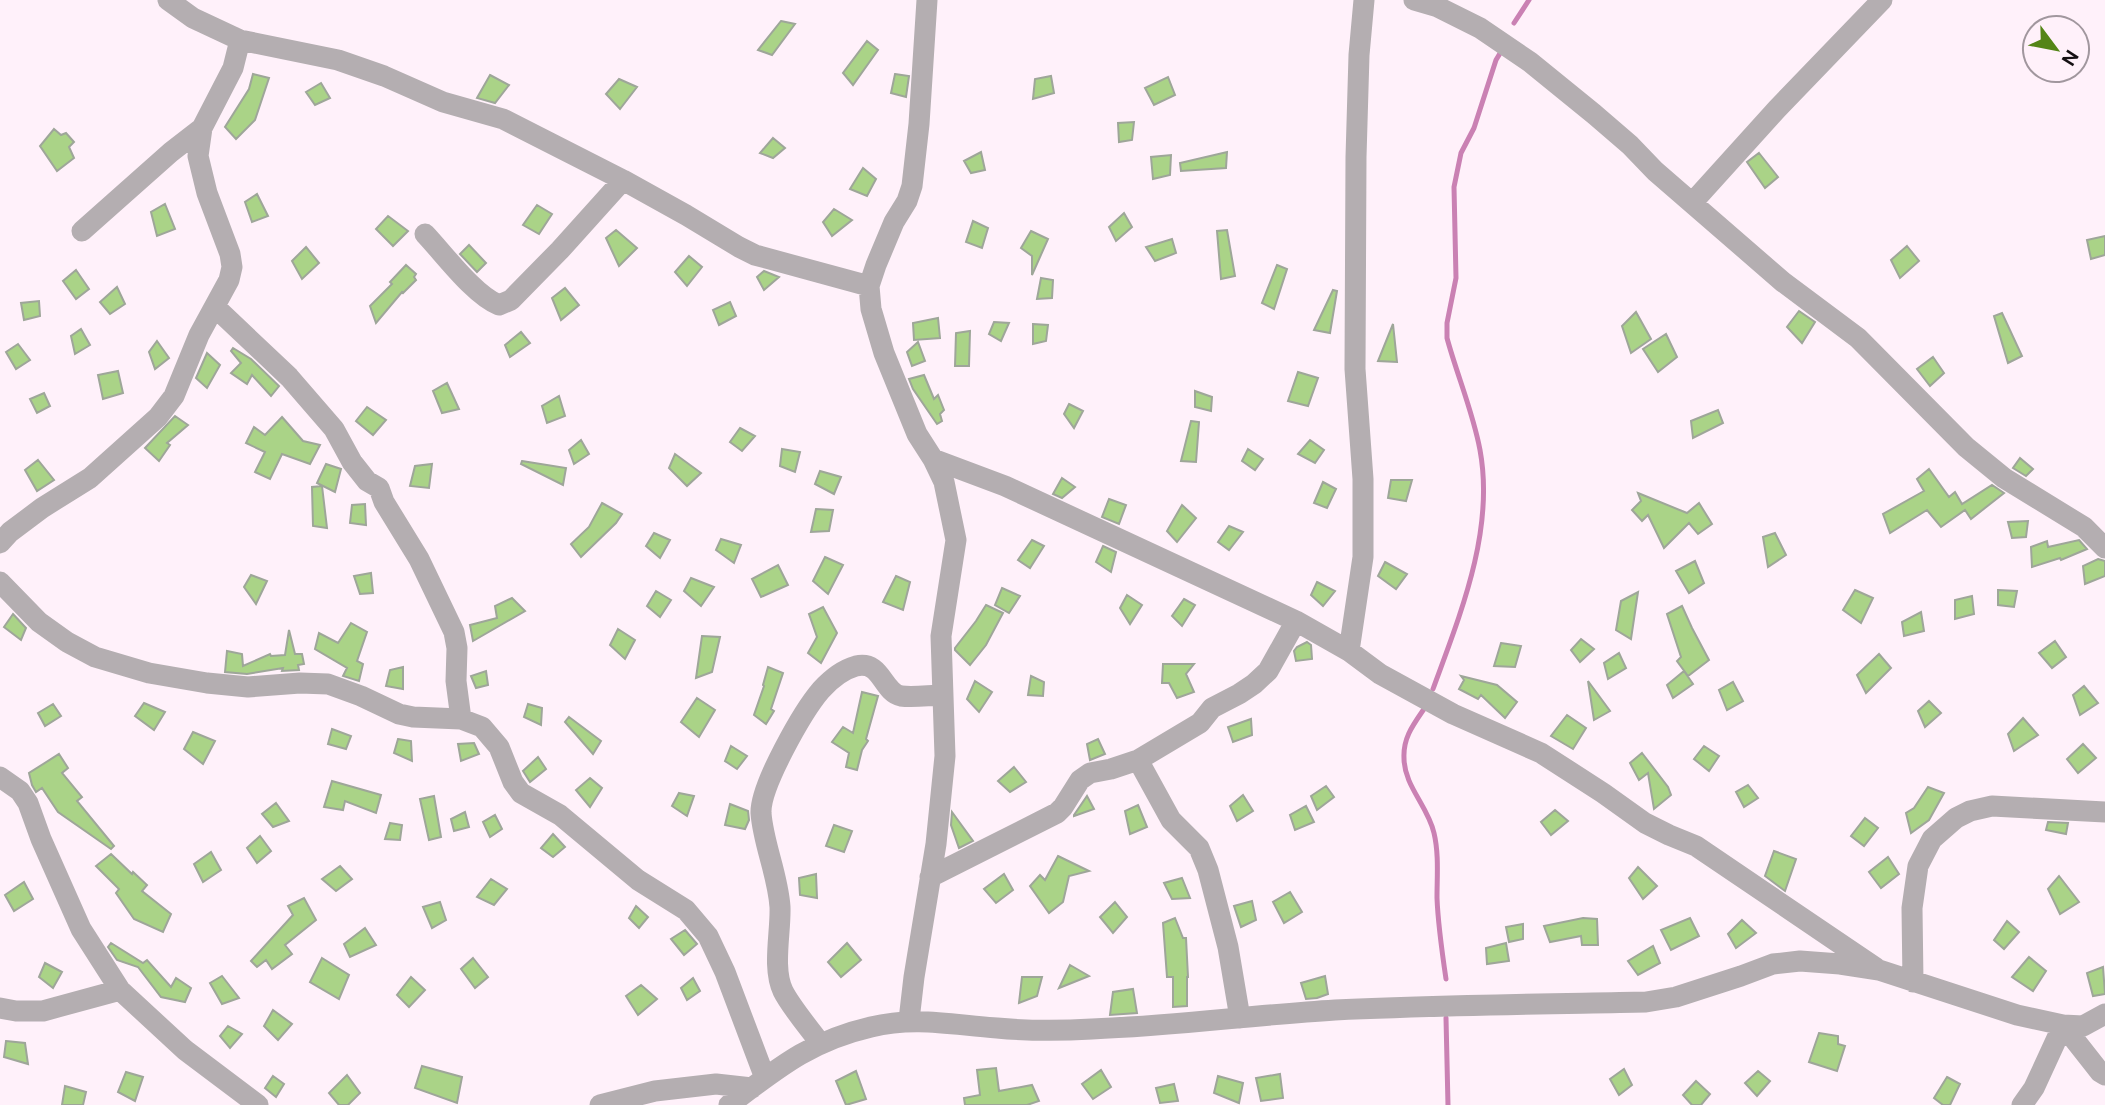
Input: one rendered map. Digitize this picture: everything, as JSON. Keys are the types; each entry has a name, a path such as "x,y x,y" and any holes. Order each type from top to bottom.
{"street":[{"path":"168,0 192,18 240,40 338,60 384,76 443,102 503,119 623,180 755,255 869,286"},
{"path":"909,1020 936,844 945,756 941,636 956,540 944,482 917,434 884,353 869,286 894,222 912,187 927,0"},
{"path":"1349,651 1363,557 1363,479 1355,369 1356,157 1359,55 1364,0"},
{"path":"1414,0 1438,7 1480,28 1530,62 1603,121 1655,171 1783,282 1858,338 1966,447 2004,478 2084,527 2105,548"},
{"path":"1692,202 1882,0"},
{"path":"0,543 42,508 90,478 158,417 174,396 199,335 229,280 232,267 198,156 202,128 233,68 240,40"},
{"path":"82,232 171,152 202,128"},
{"path":"425,234 464,277 491,302 499,305 512,300 623,180"},
{"path":"215,307 289,377 334,429 368,481 379,488 384,502 419,559 454,632 461,719"},
{"path":"933,459 1005,486 1296,621 1349,651 1380,674 1453,714 1541,753 1645,823 1696,846 1879,970"},
{"path":"0,582 39,622 67,642 95,657 149,673 207,684 248,687 300,682 328,684 399,714 461,719 482,727 499,747 513,782 521,793 560,815 638,880 686,910 708,936 725,971 758,1083"},
{"path":"930,877 1057,813 1080,780 1090,774 1138,760 1200,723 1212,708 1254,684 1268,671 1296,621"},
{"path":"820,1043 783,991 779,976 779,892 761,812 767,786 778,760 807,711 820,691 837,675 858,665 873,669 898,696 943,695"},
{"path":"1138,760 1171,820 1199,848 1208,870 1228,947 1240,1018"},
{"path":"0,776 20,792 28,803 81,929 120,990 185,1050 258,1105"},
{"path":"1913,982 1912,908 1918,866 1932,839 1956,818 1992,806 2105,812"},
{"path":"729,1105 787,1061 820,1043 873,1026 909,1020 1053,1031 1334,1010 1646,1002 1676,997 1773,964 1800,961 1879,970 2017,1015 2063,1025 2083,1026 2105,1014"},
{"path":"0,1008 44,1011 120,990"},
{"path":"2063,1025 2105,1075"},
{"path":"2022,1105 2034,1088 2063,1025"},
{"path":"600,1105 655,1091 716,1084 758,1083"}],"building":[{"path":"781,21 795,24 772,55 758,50"},
{"path":"867,41 878,50 853,85 843,73"},
{"path":"253,74 269,78 255,120 236,139 225,127 249,89"},
{"path":"895,74 909,76 906,97 891,93"},
{"path":"490,75 509,85 495,103 477,98"},
{"path":"1051,76 1054,93 1033,99 1035,79"},
{"path":"1168,77 1175,95 1154,105 1145,88"},
{"path":"619,79 637,87 620,109 606,94"},
{"path":"321,83 330,98 315,105 306,92"},
{"path":"1134,122 1132,140 1119,142 1118,123"},
{"path":"54,129 61,135 66,133 74,142 69,147 74,158 57,171 40,146"},
{"path":"773,138 785,148 773,158 760,153"},
{"path":"981,152 985,170 971,173 964,161"},
{"path":"1227,152 1226,168 1181,171 1180,163"},
{"path":"1759,153 1778,177 1765,188 1747,162"},
{"path":"1171,155 1170,175 1153,179 1151,157"},
{"path":"863,168 876,179 867,196 850,189"},
{"path":"257,194 268,216 252,222 245,202"},
{"path":"165,204 175,229 157,236 151,212"},
{"path":"537,205 552,214 539,234 523,225"},
{"path":"834,209 852,220 832,236 823,222"},
{"path":"1124,213 1132,227 1116,241 1109,227"},
{"path":"388,216 408,231 393,246 376,229"},
{"path":"973,221 988,228 982,248 966,242"},
{"path":"616,230 637,248 619,266 606,238"},
{"path":"1227,230 1235,276 1221,279 1217,231"},
{"path":"1031,231 1048,239 1032,275 1032,256 1021,248"},
{"path":"2105,236 2105,255 2091,259 2087,240"},
{"path":"1172,239 1176,253 1155,261 1146,247"},
{"path":"469,245 486,263 477,272 460,254"},
{"path":"1907,246 1919,261 1900,278 1891,260"},
{"path":"306,247 319,263 302,279 292,261"},
{"path":"689,256 702,267 687,286 675,272"},
{"path":"406,265 416,274 416,280 376,323 370,306"},
{"path":"1277,265 1287,269 1274,309 1262,303"},
{"path":"76,270 89,289 76,299 63,281"},
{"path":"764,271 779,277 764,290 757,277"},
{"path":"1041,278 1053,280 1052,298 1037,299"},
{"path":"117,287 125,304 110,314 100,302"},
{"path":"565,288 579,305 561,320 552,298"},
{"path":"1333,290 1337,291 1330,333 1314,330"},
{"path":"39,301 40,316 24,320 21,303"},
{"path":"730,302 736,316 719,325 713,310"},
{"path":"1799,311 1815,322 1802,343 1787,327"},
{"path":"1636,312 1651,339 1631,353 1622,326"},
{"path":"2002,313 2022,356 2008,363 1994,316"},
{"path":"938,318 940,338 914,340 913,323"},
{"path":"994,322 1009,323 1001,341 989,334"},
{"path":"1033,324 1048,325 1046,341 1033,344"},
{"path":"1393,324 1397,362 1378,361"},
{"path":"81,329 90,345 75,354 71,336"},
{"path":"970,331 969,366 955,366 956,333"},
{"path":"521,332 530,343 510,357 505,345"},
{"path":"1666,334 1677,357 1658,372 1643,349"},
{"path":"157,341 169,358 155,369 149,352"},
{"path":"918,342 925,361 912,366 907,352"},
{"path":"18,344 30,360 16,369 6,352"},
{"path":"233,348 251,359 279,386 271,396 252,375 247,384 231,373 241,363 231,351"},
{"path":"207,353 220,365 207,388 196,378"},
{"path":"1933,357 1944,373 1930,386 1917,369"},
{"path":"118,371 123,393 103,399 98,375"},
{"path":"1298,372 1318,378 1308,406 1288,401"},
{"path":"924,375 934,399 938,395 944,410 940,414 942,421 937,424 909,379"},
{"path":"447,383 459,409 442,413 433,391"},
{"path":"1195,391 1212,397 1211,411 1195,407"},
{"path":"44,393 50,406 37,413 30,399"},
{"path":"559,396 565,416 547,423 542,406"},
{"path":"1069,404 1083,411 1074,428 1064,414"},
{"path":"367,407 386,420 373,435 356,421"},
{"path":"1718,410 1723,423 1693,438 1691,421"},
{"path":"175,416 188,425 167,443 170,445 159,461 145,448"},
{"path":"282,417 303,441 320,445 310,464 282,454 270,479 255,472 265,452 246,443 254,427 265,435"},
{"path":"1191,421 1199,422 1196,462 1181,461"},
{"path":"740,428 755,436 742,451 730,442"},
{"path":"581,440 589,454 574,464 569,450"},
{"path":"1310,440 1324,450 1315,463 1298,454"},
{"path":"782,449 800,452 795,472 780,466"},
{"path":"1248,449 1263,459 1255,470 1242,461"},
{"path":"675,454 701,473 687,486 669,468"},
{"path":"2020,458 2033,469 2026,476 2013,468"},
{"path":"38,460 54,480 37,491 25,470"},
{"path":"522,461 566,468 563,485 521,464"},
{"path":"326,464 341,469 335,492 317,483"},
{"path":"432,464 429,488 410,486 415,466"},
{"path":"1929,469 1949,497 1955,492 1962,504 1992,485 2004,493 1971,519 1965,510 1941,527 1927,510 1890,533 1883,514 1924,491 1917,479"},
{"path":"820,471 841,477 834,494 815,484"},
{"path":"1062,478 1075,487 1062,498 1053,494"},
{"path":"1391,480 1412,480 1406,501 1388,498"},
{"path":"1323,482 1336,489 1327,508 1314,503"},
{"path":"322,486 327,528 313,526 312,487"},
{"path":"1638,493 1687,513 1699,503 1712,524 1698,534 1689,523 1664,548 1648,515 1642,521 1632,510 1641,501"},
{"path":"1109,499 1126,505 1119,524 1102,517"},
{"path":"602,503 622,514 581,557 571,544 589,527"},
{"path":"365,504 366,525 350,523 352,505"},
{"path":"1182,505 1196,518 1177,542 1167,531"},
{"path":"816,509 833,510 829,531 811,532"},
{"path":"2028,521 2026,537 2012,538 2008,522"},
{"path":"1229,526 1243,532 1229,550 1218,542"},
{"path":"654,533 670,540 660,558 646,546"},
{"path":"1775,533 1786,555 1768,567 1763,537"},
{"path":"721,539 741,545 734,563 716,550"},
{"path":"1032,540 1044,546 1030,568 1018,560"},
{"path":"2079,540 2087,549 2061,560 2060,558 2032,567 2031,547 2047,541 2048,547"},
{"path":"1103,546 1116,552 1111,572 1096,562"},
{"path":"825,557 843,565 828,594 813,581"},
{"path":"2098,559 2105,561 2105,576 2085,584 2083,566"},
{"path":"1695,561 1704,583 1689,593 1676,571"},
{"path":"1385,562 1407,574 1396,589 1378,576"},
{"path":"778,565 788,585 761,597 752,579"},
{"path":"371,573 373,593 360,594 354,576"},
{"path":"251,575 267,581 256,604 244,587"},
{"path":"896,576 910,582 903,610 883,602"},
{"path":"691,578 714,587 701,606 684,591"},
{"path":"1317,582 1335,591 1323,606 1311,595"},
{"path":"1002,588 1020,596 1009,613 995,605"},
{"path":"1855,590 1873,598 1861,623 1843,610"},
{"path":"1998,590 2017,591 2014,607 1998,605"},
{"path":"656,591 671,600 660,617 647,606"},
{"path":"1638,592 1631,639 1616,630 1621,601"},
{"path":"1127,595 1142,605 1130,624 1120,608"},
{"path":"1972,596 1974,614 1955,619 1955,600"},
{"path":"512,598 525,611 473,641 470,625 497,618 495,606"},
{"path":"1184,599 1195,605 1182,626 1172,616"},
{"path":"986,605 1003,613 986,645 970,665 955,648"},
{"path":"1682,606 1709,660 1688,676 1677,661 1681,657 1667,614"},
{"path":"823,607 837,633 821,663 808,653 817,637 809,614"},
{"path":"1921,612 1924,631 1904,636 1902,622"},
{"path":"13,614 26,628 21,640 4,627"},
{"path":"351,623 367,632 357,661 363,664 359,681 343,676 347,668 315,649 319,633 338,643"},
{"path":"618,629 635,640 625,659 610,645"},
{"path":"289,630 295,654 302,654 304,664 298,665 299,670 282,671 283,668 247,674 225,672 227,651 242,654 243,666 270,654 285,655"},
{"path":"702,636 720,637 712,672 696,678"},
{"path":"1581,639 1594,649 1580,662 1571,650"},
{"path":"2055,641 2066,657 2052,668 2039,653"},
{"path":"1307,642 1311,645 1312,659 1296,661 1294,651"},
{"path":"1501,643 1521,646 1515,667 1494,666"},
{"path":"1619,653 1626,668 1608,679 1604,663"},
{"path":"1879,654 1891,668 1866,693 1857,675"},
{"path":"1163,664 1194,664 1186,674 1194,692 1177,698 1169,683 1162,683"},
{"path":"403,667 403,689 386,686 390,670"},
{"path":"768,667 783,673 771,709 774,711 766,724 754,715"},
{"path":"486,671 488,685 476,688 471,676"},
{"path":"1684,671 1693,684 1673,698 1667,685"},
{"path":"1031,676 1044,682 1043,696 1028,695"},
{"path":"1461,676 1497,685 1517,702 1505,718 1481,695 1478,699 1459,689 1464,680"},
{"path":"975,681 992,692 979,712 967,699"},
{"path":"1588,681 1610,711 1594,720"},
{"path":"1733,682 1743,701 1727,710 1719,690"},
{"path":"2084,686 2098,703 2080,715 2073,695"},
{"path":"862,692 878,696 866,739 868,741 862,750 857,770 846,767 849,753 832,742 843,727 853,733"},
{"path":"697,698 715,710 699,737 681,722"},
{"path":"1929,701 1941,713 1925,727 1918,711"},
{"path":"144,703 165,712 154,730 135,716"},
{"path":"53,704 61,716 45,726 38,713"},
{"path":"528,704 542,708 541,725 524,717"},
{"path":"1567,715 1586,728 1573,749 1551,736"},
{"path":"569,717 601,741 593,754 565,722"},
{"path":"2023,718 2038,735 2014,751 2008,734"},
{"path":"1251,719 1252,735 1233,742 1228,727"},
{"path":"332,729 351,736 346,749 328,744"},
{"path":"193,732 215,741 203,764 184,749"},
{"path":"398,739 411,741 412,761 394,753"},
{"path":"1098,739 1105,754 1090,760 1087,744"},
{"path":"474,743 479,754 461,761 458,744"},
{"path":"2083,744 2096,758 2078,773 2067,759"},
{"path":"731,746 747,756 737,769 725,761"},
{"path":"1704,746 1719,756 1709,771 1694,759"},
{"path":"1642,753 1671,795 1654,809 1648,773 1639,780 1630,763"},
{"path":"59,754 68,768 62,773 82,797 77,801 114,846 111,849 58,812 42,788 36,792 32,785 29,773"},
{"path":"538,757 546,769 530,782 523,771"},
{"path":"1014,767 1026,782 1010,792 998,781"},
{"path":"590,778 602,788 590,807 576,790"},
{"path":"332,781 381,795 376,813 345,801 343,810 324,807"},
{"path":"1748,785 1758,798 1744,807 1736,792"},
{"path":"1326,786 1334,797 1317,810 1311,796"},
{"path":"1928,787 1944,793 1929,820 1911,833 1906,813 1914,808"},
{"path":"679,793 694,796 687,816 672,806"},
{"path":"1243,795 1253,811 1237,821 1230,806"},
{"path":"434,796 441,837 429,840 420,799"},
{"path":"1087,796 1094,809 1074,816 1074,815"},
{"path":"276,803 289,821 273,827 262,814"},
{"path":"730,804 748,811 749,820 745,829 725,825"},
{"path":"1138,805 1147,827 1130,834 1125,811"},
{"path":"1306,806 1314,822 1295,830 1290,815"},
{"path":"1555,810 1568,821 1551,835 1541,822"},
{"path":"465,812 469,827 454,831 451,819"},
{"path":"952,812 973,841 959,848 951,825"},
{"path":"495,815 502,829 490,837 483,822"},
{"path":"1865,818 1878,828 1864,846 1851,836"},
{"path":"2048,822 2068,823 2066,834 2046,830"},
{"path":"390,823 402,825 400,840 385,839"},
{"path":"834,825 852,831 844,852 826,846"},
{"path":"553,834 565,847 553,857 541,848"},
{"path":"260,836 271,851 257,863 247,848"},
{"path":"1774,851 1796,859 1785,891 1765,876"},
{"path":"211,852 221,870 203,882 194,864"},
{"path":"111,854 147,885 142,891 171,914 163,932 134,919 116,893 119,889 96,866"},
{"path":"1058,856 1089,871 1069,876 1063,902 1049,913 1030,886 1040,875 1045,880"},
{"path":"1888,857 1899,874 1881,888 1869,872"},
{"path":"340,866 352,879 336,891 322,879"},
{"path":"1638,867 1657,886 1643,899 1629,878"},
{"path":"816,874 817,898 800,895 799,878"},
{"path":"1004,874 1013,890 996,903 984,889"},
{"path":"2059,876 2079,902 2060,914 2048,889"},
{"path":"1182,878 1190,898 1172,899 1164,883"},
{"path":"491,879 507,889 494,905 477,897"},
{"path":"24,882 33,899 14,911 5,895"},
{"path":"1290,892 1302,912 1284,923 1273,902"},
{"path":"304,898 316,920 285,945 292,954 272,969 266,960 257,967 251,961 293,915 288,906"},
{"path":"1252,901 1256,920 1241,927 1234,906"},
{"path":"440,902 446,920 432,928 423,907"},
{"path":"1115,902 1127,917 1113,933 1100,917"},
{"path":"636,906 648,917 639,928 629,918"},
{"path":"1175,918 1183,938 1186,938 1188,977 1187,1006 1173,1007 1173,977 1167,977 1163,923"},
{"path":"1583,918 1597,919 1598,945 1582,945 1581,936 1550,942 1544,926"},
{"path":"1690,918 1699,936 1671,950 1661,930"},
{"path":"1742,920 1756,933 1736,948 1728,934"},
{"path":"2007,921 2019,932 2004,949 1994,940"},
{"path":"1523,924 1523,939 1509,942 1506,927"},
{"path":"365,928 376,945 350,957 344,944"},
{"path":"685,930 697,944 684,955 671,939"},
{"path":"111,943 143,963 147,960 171,987 176,978 191,988 185,1002 161,997 138,967 117,960 108,947"},
{"path":"847,943 861,960 841,977 828,962"},
{"path":"1506,943 1509,961 1487,964 1486,948"},
{"path":"1653,946 1660,963 1638,975 1628,961"},
{"path":"2029,957 2046,971 2033,991 2012,977"},
{"path":"322,958 349,975 339,999 310,982"},
{"path":"473,958 488,977 475,988 461,969"},
{"path":"45,963 62,972 53,988 39,977"},
{"path":"1070,965 1089,976 1059,988"},
{"path":"2103,967 2105,994 2093,996 2087,973"},
{"path":"222,976 239,998 222,1004 210,983"},
{"path":"1325,976 1328,994 1306,999 1301,983"},
{"path":"411,977 425,990 409,1007 397,995"},
{"path":"1022,977 1042,977 1037,996 1019,1003"},
{"path":"693,978 700,991 687,1000 681,988"},
{"path":"641,985 657,999 638,1015 626,996"},
{"path":"1133,989 1137,1013 1110,1015 1113,992"},
{"path":"273,1010 292,1024 278,1040 264,1026"},
{"path":"228,1026 242,1034 230,1048 220,1036"},
{"path":"1819,1033 1838,1036 1838,1044 1845,1046 1837,1071 1809,1062"},
{"path":"6,1041 25,1043 28,1064 4,1057"},
{"path":"422,1066 462,1077 457,1103 415,1088"},
{"path":"996,1068 999,1091 1032,1085 1039,1101 1027,1105 965,1105 964,1098 980,1095 977,1070"},
{"path":"1624,1069 1632,1085 1619,1095 1610,1079"},
{"path":"1101,1070 1111,1087 1093,1099 1082,1084"},
{"path":"856,1071 866,1099 846,1105 836,1081"},
{"path":"1758,1071 1770,1081 1757,1096 1745,1083"},
{"path":"126,1072 143,1077 135,1101 118,1092"},
{"path":"1280,1074 1283,1098 1261,1101 1256,1078"},
{"path":"347,1075 360,1093 348,1105 339,1105 329,1093"},
{"path":"273,1076 284,1084 276,1097 265,1088"},
{"path":"1218,1076 1243,1083 1239,1103 1214,1093"},
{"path":"1947,1077 1960,1084 1950,1105 1943,1105 1934,1098"},
{"path":"1696,1081 1710,1094 1701,1105 1692,1105 1683,1095"},
{"path":"1174,1084 1178,1101 1160,1103 1156,1088"},
{"path":"65,1086 86,1092 83,1105 62,1105"}],"waterway":[{"path":"1514,23 1529,0"},
{"path":"1433,689 1464,602 1479,542 1483,511 1480,450 1447,338 1447,323 1456,278 1454,187 1461,153 1474,128 1496,60 1502,50"},
{"path":"1424,709 1407,738 1404,758 1408,778 1427,814 1436,841 1438,918 1446,979"},
{"path":"1446,1018 1448,1105"}]}
